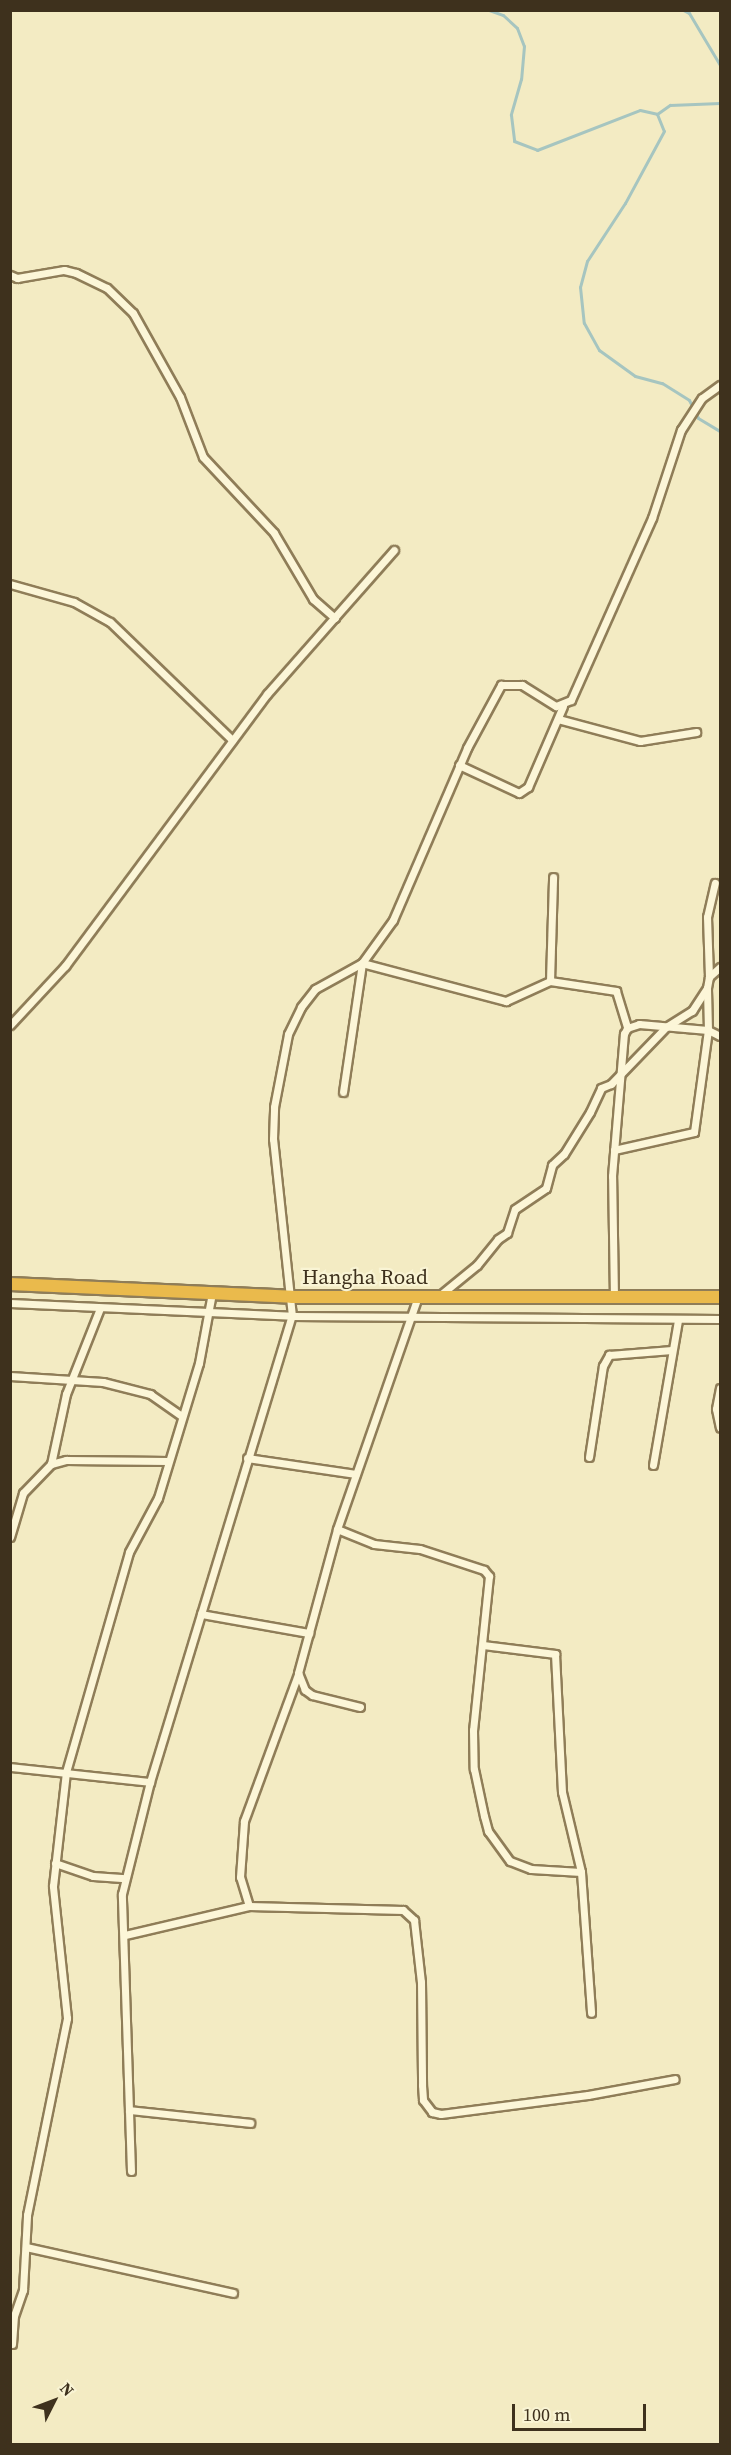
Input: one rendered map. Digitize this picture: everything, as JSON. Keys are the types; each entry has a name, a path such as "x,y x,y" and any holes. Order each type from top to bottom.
{"highway":[{"name":"Hangha Road","path":"10,1284 291,1297 720,1297"}],"street":[{"path":"10,275 17,278 64,270 76,273 107,288 132,312 160,368 180,397 203,457 274,533 313,598 335,618"},
{"path":"459,765 519,793 528,787 563,706 571,700 652,518 681,430 702,399 720,385"},
{"path":"10,1025 72,957 277,682 394,550"},
{"path":"10,584 74,602 110,622 232,740"},
{"path":"131,2171 122,1894 150,1782 292,1316 273,1139 274,1107 288,1034 301,1007 315,989 362,963 393,920 459,765 501,685 522,685 556,706 563,706"},
{"path":"558,718 640,741 696,732"},
{"path":"550,981 553,877"},
{"path":"614,1150 694,1132 708,1030 707,917 715,883"},
{"path":"362,963 506,1001 550,981 616,992 627,1028 622,1043 622,1073 614,1150 614,1298"},
{"path":"343,1092 362,963"},
{"path":"709,977 720,967"},
{"path":"439,1296 477,1265 498,1239 507,1233 515,1209 546,1188 552,1165 564,1154 590,1112 594,1098 622,1073 666,1027 692,1011 707,988"},
{"path":"627,1028 639,1024 708,1030 720,1036"},
{"path":"12,2344 14,2316 23,2290 27,2216 67,2018 54,1906 55,1863 66,1772 129,1552 158,1498 180,1415 199,1364 212,1293"},
{"path":"249,1906 240,1877 244,1821 298,1672 328,1571 337,1529 418,1296"},
{"path":"10,1303 292,1316 412,1315 720,1319"},
{"path":"10,1537 23,1493 51,1464 72,1380 100,1308"},
{"path":"653,1465 678,1320"},
{"path":"589,1457 603,1366 609,1355 672,1350"},
{"path":"10,1376 72,1380 150,1394 180,1415"},
{"path":"720,1388 716,1409 720,1428"},
{"path":"247,1458 356,1474"},
{"path":"51,1464 66,1460 168,1461"},
{"path":"337,1529 356,1540 420,1549 484,1570 489,1576 473,1730 474,1769 488,1831 500,1851 520,1866 581,1872"},
{"path":"201,1614 309,1633"},
{"path":"483,1645 555,1654 562,1792 581,1872 591,2013"},
{"path":"298,1672 305,1690 312,1695 360,1707"},
{"path":"10,1767 150,1782"},
{"path":"55,1863 93,1876 125,1878"},
{"path":"125,1935 249,1906 342,1906 411,1913 421,1982 423,2100 432,2112 441,2114 588,2095 675,2079"},
{"path":"129,2110 250,2123"},
{"path":"26,2247 233,2293"}],"waterway":[{"path":"489,10 503,15 517,28 524,46 521,79 511,115 514,141 537,150 640,110 657,114 664,131 625,203 587,261 580,287 584,323 599,350 635,376 662,383 689,400 698,418 720,431"},
{"path":"683,10 689,13 720,65"},
{"path":"657,114 670,105 720,103"}]}
